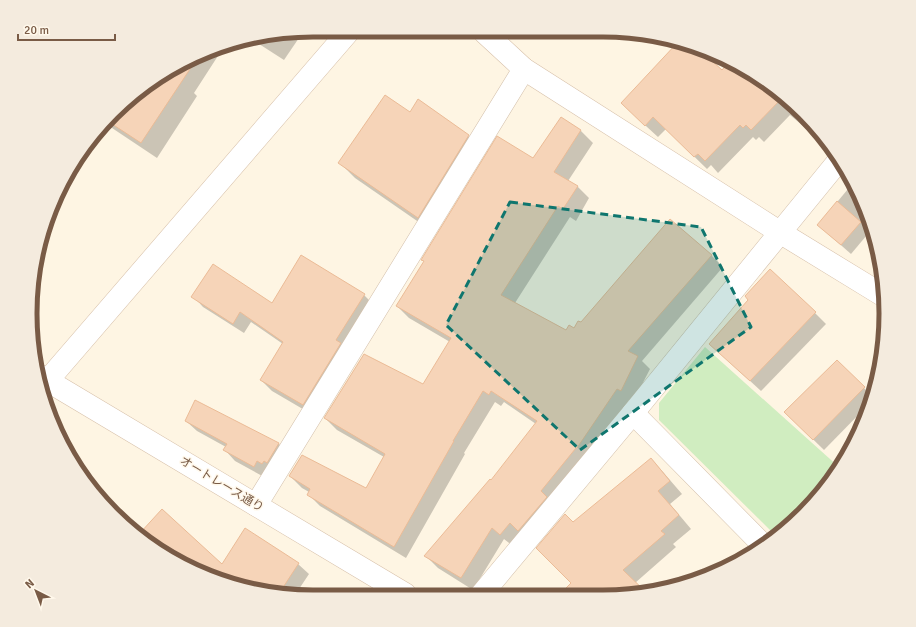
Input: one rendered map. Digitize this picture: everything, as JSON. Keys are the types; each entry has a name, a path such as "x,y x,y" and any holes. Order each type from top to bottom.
{"street":[{"path":"44,378 344,37"},
{"path":"489,37 524,69 781,233 878,292"},
{"path":"256,505 524,69"},
{"path":"485,590 633,413 835,165"},
{"name":"オートレース通り","path":"46,383 256,505 398,590"},
{"path":"633,413 759,541"}],"highlighted area":[{"path":"510,202 701,227 751,327 580,450 446,325"}],"green space":[{"path":"705,347 835,463 822,482 810,496 772,532 659,420 659,403"}],"building":[{"path":"674,46 710,59 722,70 725,66 741,74 779,101 751,130 746,125 743,128 740,125 705,161 698,154 694,157 653,117 645,126 621,103"},
{"path":"193,65 141,143 112,124 145,94 175,74"},
{"path":"385,95 410,112 418,99 469,135 418,218 338,163"},
{"path":"561,117 581,130 554,172 578,186 563,209 558,206 501,295 566,330 569,325 574,328 578,321 581,322 670,219 712,255 628,351 638,356 621,391 617,389 577,448 541,491 547,497 518,531 510,523 500,535 492,528 461,578 424,556 490,479 491,480 537,421 491,391 489,395 483,391 453,441 394,547 307,495 310,489 289,476 302,455 366,488 385,454 324,418 364,354 423,384 451,338 396,306 424,261 421,260 497,136 533,158"},
{"path":"837,201 861,222 841,245 817,225"},
{"path":"301,255 365,294 336,340 341,343 303,405 260,380 283,342 240,312 233,324 191,297 213,264 272,303"},
{"path":"770,269 816,312 750,381 709,344 748,300 745,296"},
{"path":"837,360 865,387 813,440 784,412"},
{"path":"195,400 279,443 267,463 264,461 262,464 257,461 254,467 223,450 227,444 185,421"},
{"path":"651,458 670,481 658,491 679,515 661,531 665,534 623,570 641,588 639,588 564,590 571,583 536,548 565,514 573,522"},
{"path":"162,509 222,564 245,528 299,563 282,588 260,585 242,581 208,569 175,553 142,531"}]}
